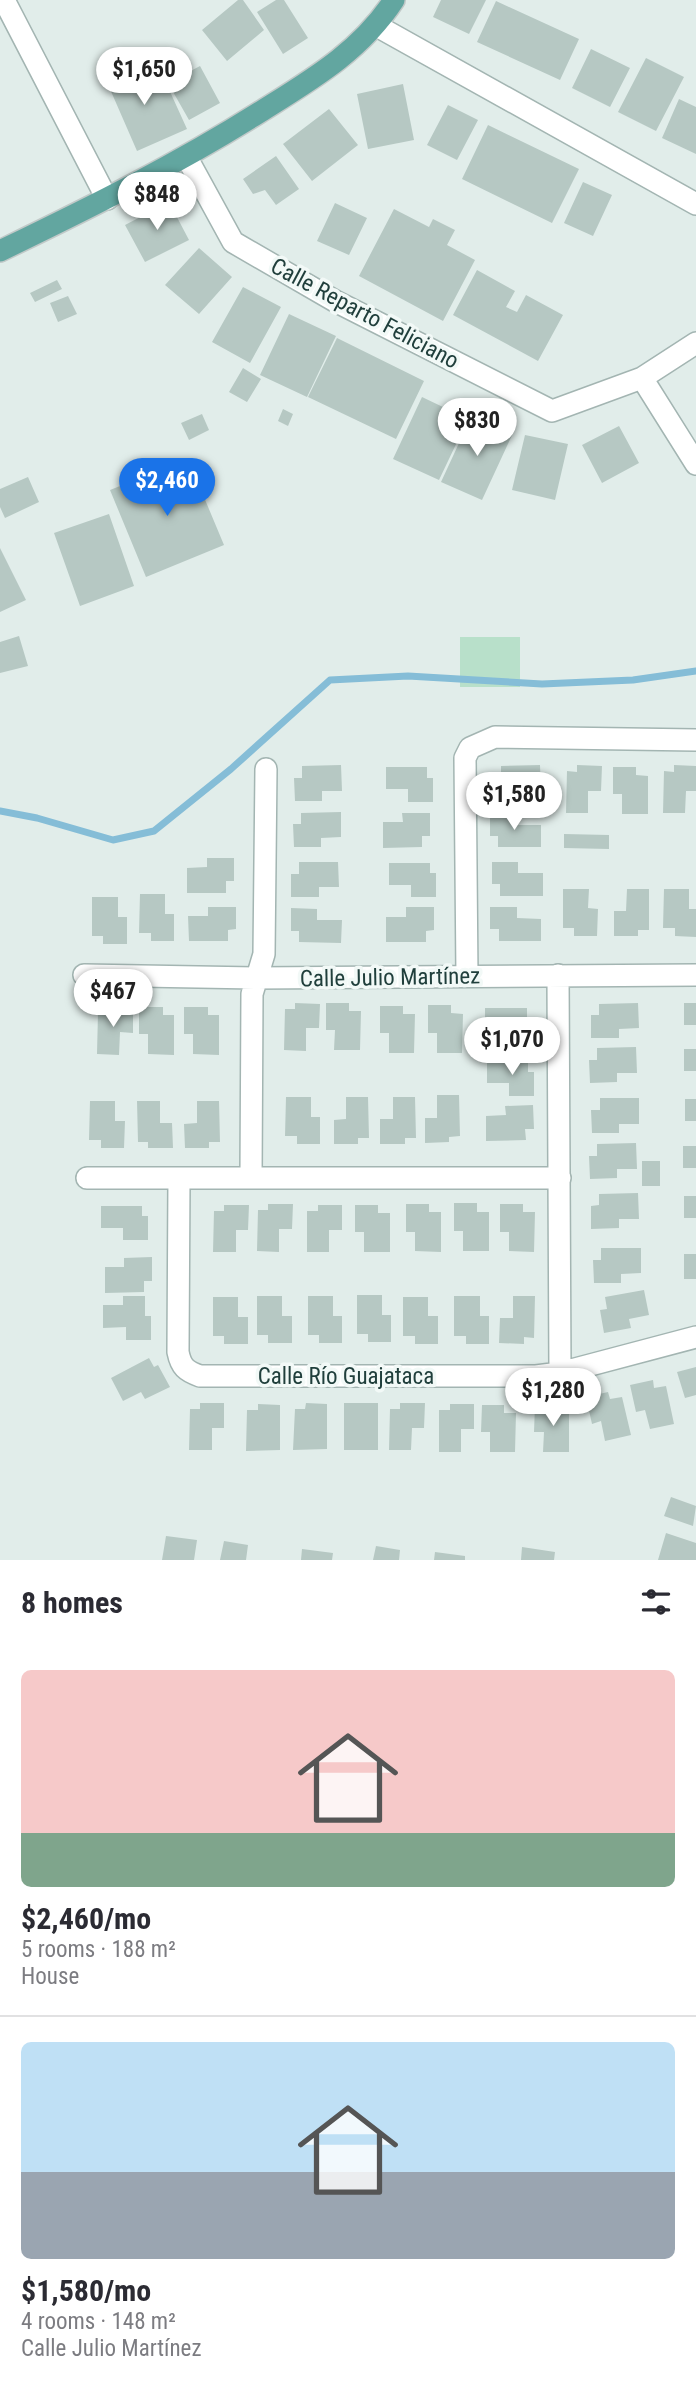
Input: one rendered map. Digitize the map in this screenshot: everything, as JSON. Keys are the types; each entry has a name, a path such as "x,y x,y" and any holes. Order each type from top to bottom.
{"main road":[{"path":"0,251 187,158 335,66 377,26 394,0"}],"street":[{"path":"4,0 107,199"},
{"path":"377,26 696,204"},
{"name":"Calle Reparto Feliciano","path":"187,158 233,242 335,301 552,411 642,378 696,343"},
{"path":"642,378 696,464"},
{"path":"467,976 465,758 470,748 495,737 696,740"},
{"path":"251,1178 253,994 264,954 266,769"},
{"name":"Calle Julio Martínez","path":"84,975 256,978 696,975"},
{"path":"558,975 560,1373"},
{"path":"87,1178 560,1178"},
{"name":"Calle Río Guajataca","path":"179,1178 178,1352 181,1363 188,1372 201,1376 537,1376 560,1373 696,1337"}],"green space":[{"path":"460,637 520,637 520,687 460,687"}],"building":[{"path":"238,0 243,0 264,30 227,61 202,30"},
{"path":"276,0 284,0 308,38 283,54 257,12"},
{"path":"441,0 486,0 469,34 433,17"},
{"path":"496,1 579,39 560,80 477,42"},
{"path":"591,49 630,68 610,107 572,88"},
{"path":"646,58 684,77 656,131 618,112"},
{"path":"132,60 147,94 167,85 187,129 137,151 103,73"},
{"path":"200,66 220,103 189,120 168,83"},
{"path":"403,84 414,140 368,149 357,94"},
{"path":"679,99 696,107 696,154 662,138"},
{"path":"448,105 478,120 457,160 427,145"},
{"path":"329,109 358,145 312,181 283,144"},
{"path":"488,125 579,169 552,223 462,179"},
{"path":"276,156 299,189 276,205 265,190 253,194 243,179"},
{"path":"583,182 612,195 593,236 564,223"},
{"path":"169,202 189,240 145,262 125,225"},
{"path":"335,203 367,218 349,255 317,241"},
{"path":"394,209 429,227 433,219 455,230 447,245 475,260 443,321 359,276"},
{"path":"199,248 232,277 199,314 165,285"},
{"path":"477,270 515,291 506,307 517,312 526,295 563,315 538,361 453,315"},
{"path":"57,280 62,289 35,302 30,293"},
{"path":"243,287 281,307 250,363 212,342"},
{"path":"68,296 77,314 58,322 50,303"},
{"path":"289,314 336,336 307,397 260,375"},
{"path":"337,338 424,381 396,439 308,397"},
{"path":"243,368 261,379 247,402 229,392"},
{"path":"422,397 468,419 439,480 393,459"},
{"path":"283,409 293,414 288,426 278,421"},
{"path":"202,414 209,430 189,440 181,423"},
{"path":"472,415 513,433 482,500 441,482"},
{"path":"619,426 639,463 602,483 582,445"},
{"path":"525,435 568,444 555,500 512,490"},
{"path":"188,459 224,545 146,577 110,490"},
{"path":"28,477 39,502 5,518 0,507 0,489"},
{"path":"109,514 134,586 80,606 54,533"},
{"path":"0,548 26,600 0,612"},
{"path":"19,636 28,666 0,673 0,642"},
{"path":"341,765 342,791 322,791 322,801 295,801 294,778 302,778 302,766"},
{"path":"540,765 541,791 521,791 521,801 493,801 493,778 501,778 501,766"},
{"path":"577,765 602,766 601,791 588,791 588,813 566,813 567,771 577,772"},
{"path":"674,765 696,766 696,791 686,791 685,813 663,813 664,771 674,772"},
{"path":"386,767 427,767 427,778 433,778 433,802 408,802 408,789 386,789"},
{"path":"613,767 636,767 636,775 648,776 648,814 622,814 622,794 613,794"},
{"path":"341,812 341,837 321,838 321,847 294,847 293,824 301,824 301,813"},
{"path":"402,813 430,813 430,836 422,836 422,847 383,848 383,822 403,822"},
{"path":"490,813 516,813 516,825 541,825 541,847 498,847 498,836 490,836"},
{"path":"564,834 609,835 609,849 564,848"},
{"path":"207,858 234,858 234,881 226,881 226,893 187,893 187,868 207,867"},
{"path":"299,862 338,862 339,887 319,887 319,897 291,897 291,874 299,874"},
{"path":"492,862 518,862 518,873 543,873 543,896 500,896 500,884 492,884"},
{"path":"389,863 430,863 430,873 436,873 436,897 411,897 411,885 389,885"},
{"path":"563,889 589,889 588,908 598,909 597,936 574,936 574,928 563,928"},
{"path":"627,889 649,889 649,930 638,930 638,936 614,936 614,911 626,911"},
{"path":"664,889 689,889 689,909 696,909 696,937 675,936 675,928 663,928"},
{"path":"140,894 165,894 165,914 174,914 174,941 151,941 151,933 139,933"},
{"path":"92,897 118,897 118,917 127,917 127,944 103,944 103,936 92,936"},
{"path":"208,907 236,907 236,929 228,930 228,941 189,941 188,916 208,916"},
{"path":"406,907 434,907 434,930 426,931 426,942 386,942 386,917 406,917"},
{"path":"490,907 517,907 517,918 541,919 541,941 499,941 499,929 490,929"},
{"path":"291,908 317,909 317,920 342,920 341,943 299,942 299,931 291,931"},
{"path":"295,1003 320,1004 319,1028 306,1028 306,1051 284,1050 285,1009 295,1009"},
{"path":"326,1003 349,1003 349,1011 361,1011 360,1050 334,1050 335,1030 326,1030"},
{"path":"638,1003 639,1028 619,1029 619,1038 591,1038 591,1015 599,1015 599,1004"},
{"path":"684,1003 696,1003 696,1025 684,1025"},
{"path":"428,1005 451,1005 451,1013 463,1014 462,1053 437,1053 437,1033 428,1033"},
{"path":"380,1006 403,1006 403,1014 415,1014 414,1053 389,1053 389,1033 380,1033"},
{"path":"109,1007 133,1007 133,1033 120,1032 119,1055 97,1054 98,1013 109,1013"},
{"path":"139,1007 163,1007 163,1015 174,1015 174,1055 148,1054 148,1034 139,1034"},
{"path":"184,1007 208,1007 208,1015 219,1015 219,1055 193,1054 193,1034 184,1034"},
{"path":"485,1008 527,1008 527,1018 532,1018 532,1043 507,1043 507,1030 485,1030"},
{"path":"636,1047 637,1073 617,1073 617,1082 590,1083 589,1060 597,1060 597,1048"},
{"path":"684,1049 696,1049 696,1071 684,1071"},
{"path":"487,1061 528,1061 528,1072 534,1072 534,1096 509,1096 509,1083 487,1083"},
{"path":"437,1095 459,1095 460,1136 449,1137 449,1142 425,1143 425,1118 437,1118"},
{"path":"286,1097 311,1097 311,1117 320,1117 320,1144 297,1144 297,1136 285,1136"},
{"path":"346,1097 368,1097 369,1138 358,1138 358,1144 334,1144 334,1120 346,1119"},
{"path":"393,1097 415,1097 416,1138 405,1138 405,1144 380,1144 380,1119 393,1119"},
{"path":"600,1098 639,1098 639,1124 619,1124 619,1133 592,1133 591,1110 600,1110"},
{"path":"685,1099 696,1099 696,1121 685,1121"},
{"path":"90,1101 115,1101 115,1121 125,1121 124,1148 101,1148 101,1140 89,1140"},
{"path":"137,1101 160,1101 160,1123 172,1123 173,1148 148,1148 148,1142 138,1142"},
{"path":"197,1101 219,1101 220,1142 209,1142 209,1148 185,1148 184,1124 197,1123"},
{"path":"533,1105 534,1129 525,1129 526,1140 486,1141 486,1116 506,1115 505,1106"},
{"path":"636,1143 637,1169 617,1169 617,1178 590,1179 589,1156 597,1156 597,1144"},
{"path":"683,1146 696,1146 696,1168 683,1168"},
{"path":"642,1161 660,1161 660,1186 642,1186"},
{"path":"638,1193 639,1219 619,1219 619,1228 591,1229 591,1206 599,1205 599,1194"},
{"path":"684,1196 696,1196 696,1218 684,1218"},
{"path":"454,1203 477,1203 477,1212 489,1212 489,1251 463,1251 463,1231 454,1231"},
{"path":"268,1204 293,1204 292,1229 279,1229 279,1252 257,1251 258,1210 268,1210"},
{"path":"406,1204 429,1204 429,1212 441,1212 441,1252 415,1251 415,1232 406,1232"},
{"path":"500,1204 523,1204 523,1212 535,1212 534,1252 509,1251 509,1232 500,1232"},
{"path":"224,1205 249,1205 248,1230 236,1230 236,1252 213,1252 214,1211 224,1211"},
{"path":"318,1205 342,1205 342,1230 329,1230 329,1252 307,1252 307,1211 318,1211"},
{"path":"355,1205 378,1205 378,1213 390,1213 390,1252 364,1252 364,1232 355,1232"},
{"path":"101,1206 142,1206 142,1216 148,1216 148,1240 123,1240 123,1228 101,1228"},
{"path":"601,1248 641,1248 641,1273 621,1274 621,1283 594,1283 593,1260 601,1260"},
{"path":"684,1254 696,1254 696,1279 684,1279"},
{"path":"152,1257 152,1281 144,1281 144,1292 105,1293 105,1267 124,1267 124,1258"},
{"path":"644,1290 649,1315 629,1319 631,1328 604,1333 600,1310 607,1309 605,1297"},
{"path":"357,1295 382,1295 382,1315 391,1315 391,1342 368,1342 368,1334 357,1334"},
{"path":"123,1296 145,1296 145,1316 151,1316 151,1340 126,1340 126,1327 103,1328 103,1305 123,1305"},
{"path":"257,1296 282,1296 282,1316 292,1316 292,1343 268,1343 268,1335 257,1335"},
{"path":"308,1296 333,1296 333,1316 342,1316 342,1343 319,1343 319,1335 308,1335"},
{"path":"454,1296 480,1296 480,1316 489,1316 489,1344 466,1344 466,1336 454,1336"},
{"path":"513,1296 535,1296 534,1338 524,1337 524,1344 499,1343 500,1318 513,1318"},
{"path":"213,1297 238,1297 238,1317 248,1317 248,1344 224,1344 224,1336 213,1336"},
{"path":"403,1297 428,1297 428,1316 438,1316 438,1344 415,1344 415,1336 403,1336"},
{"path":"149,1358 154,1367 158,1365 170,1387 145,1399 141,1392 123,1401 111,1378"},
{"path":"696,1367 696,1395 685,1398 677,1372"},
{"path":"653,1380 654,1388 666,1386 674,1424 650,1429 645,1410 636,1412 630,1385"},
{"path":"608,1392 610,1399 622,1397 631,1435 605,1441 601,1421 592,1424 586,1397"},
{"path":"200,1403 224,1403 224,1428 212,1428 212,1450 189,1450 190,1409 200,1409"},
{"path":"306,1403 327,1404 327,1449 293,1450 295,1409 305,1409"},
{"path":"344,1403 378,1403 378,1450 344,1450"},
{"path":"400,1403 425,1403 424,1428 412,1428 411,1450 389,1450 390,1409 400,1409"},
{"path":"258,1404 280,1405 280,1450 246,1451 247,1410 258,1410"},
{"path":"450,1404 474,1404 474,1429 461,1429 461,1452 439,1452 439,1410 450,1410"},
{"path":"482,1405 504,1405 504,1413 516,1413 515,1452 490,1452 490,1432 481,1432"},
{"path":"535,1405 558,1405 558,1413 569,1413 569,1452 543,1452 544,1432 534,1432"},
{"path":"671,1497 696,1506 693,1526 664,1516"},
{"path":"666,1533 696,1543 696,1560 658,1560"},
{"path":"166,1536 197,1540 194,1560 162,1560"},
{"path":"224,1541 248,1545 246,1560 220,1560"},
{"path":"376,1546 400,1550 399,1560 373,1560"},
{"path":"522,1547 555,1552 554,1560 521,1560"},
{"path":"302,1549 333,1553 332,1560 301,1560"},
{"path":"435,1552 465,1556 465,1560 434,1560"}],"waterway":[{"path":"0,811 37,818 113,840 154,831 231,769 330,680 408,676 542,684 633,680 696,671"}]}
